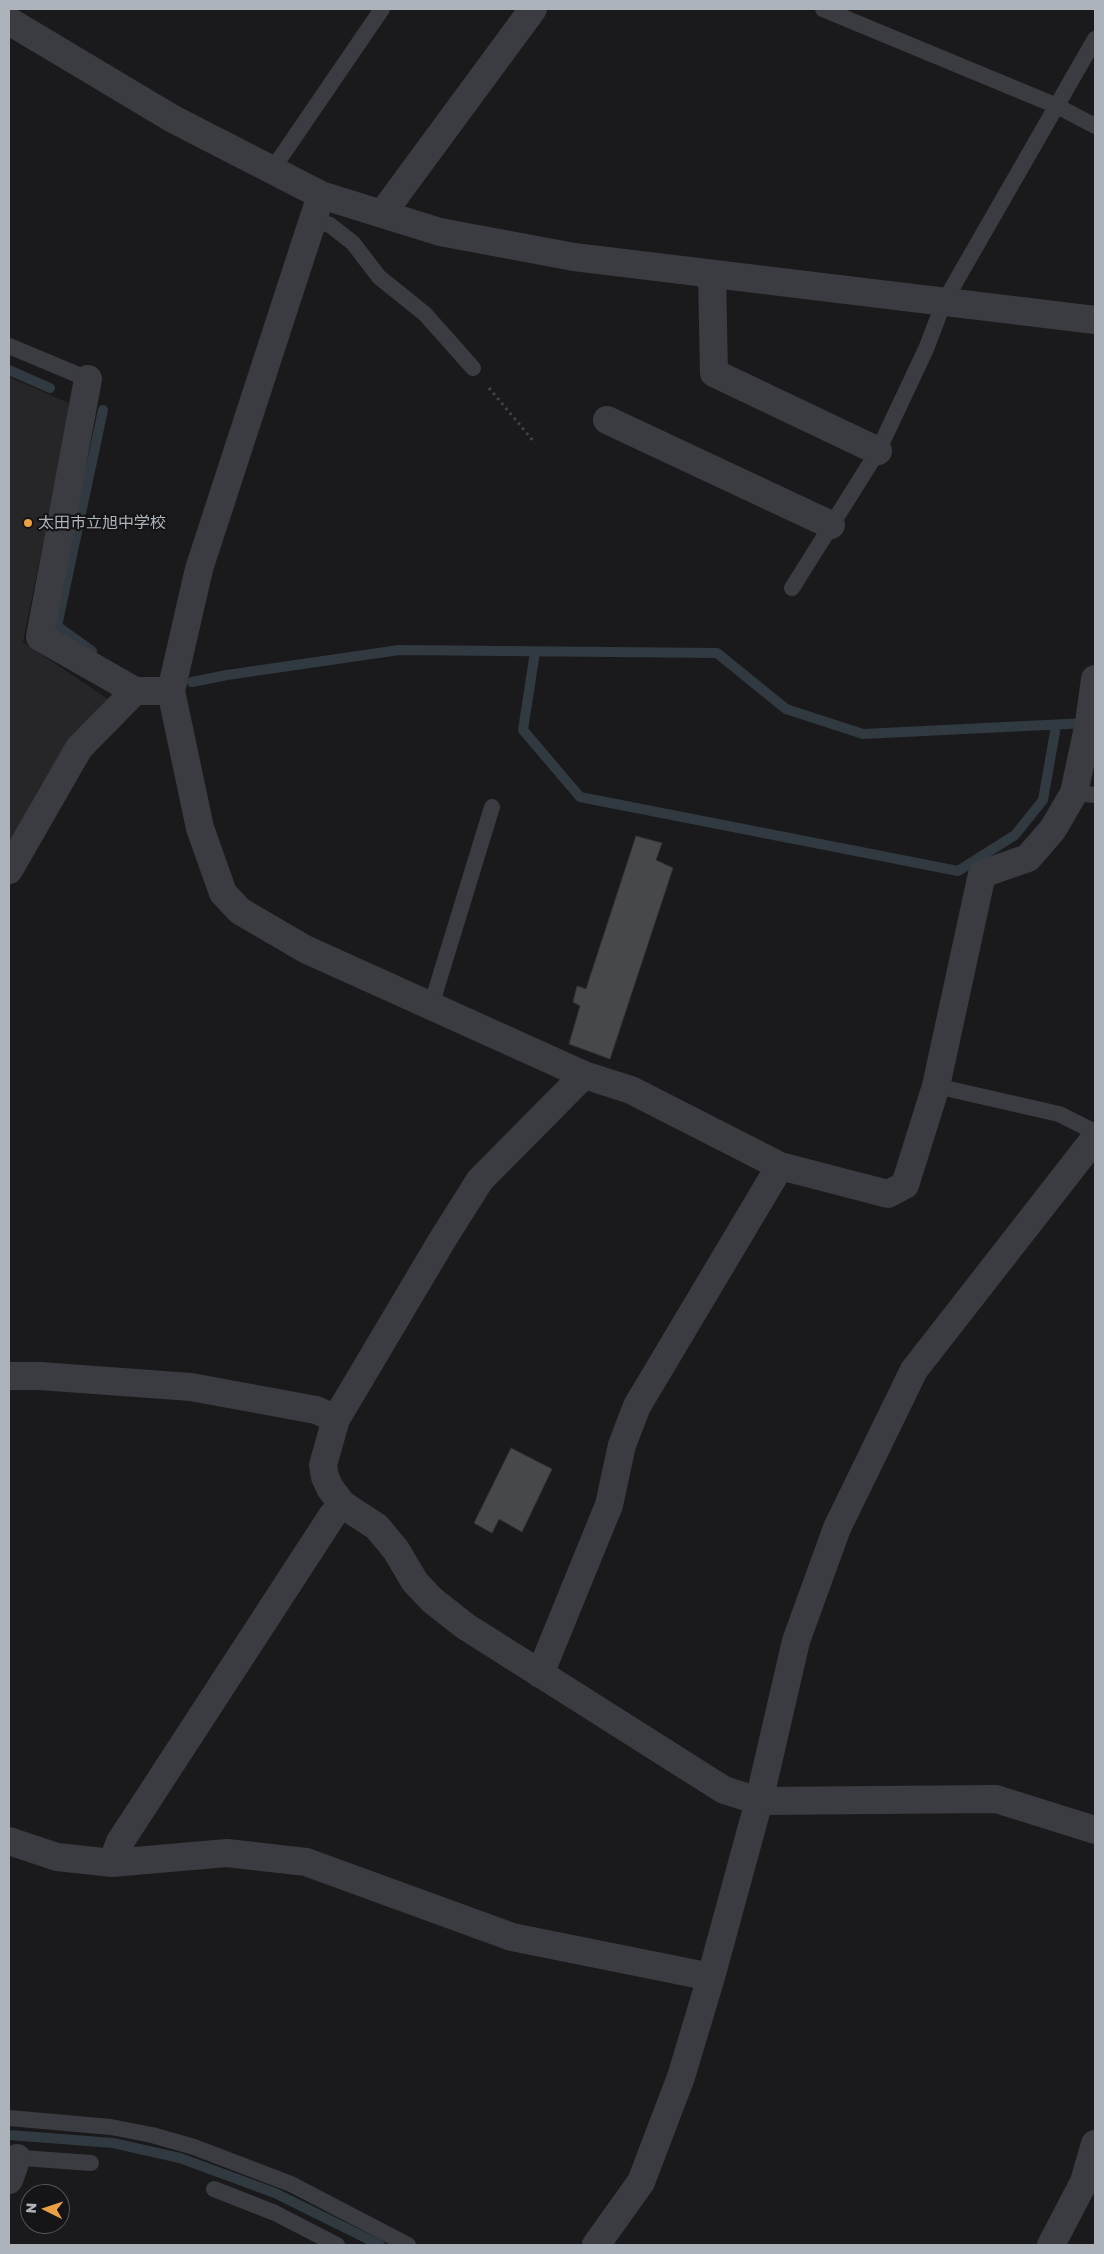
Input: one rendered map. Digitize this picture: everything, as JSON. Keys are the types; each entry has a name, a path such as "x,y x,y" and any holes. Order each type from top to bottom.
{"street":[{"path":"382,214 534,9"},
{"path":"9,21 173,119 272,170 317,208 382,214 440,232 574,258 1095,320"},
{"path":"317,208 199,568 171,691 200,828 223,893 240,911 306,949 584,1075 631,1090 780,1166 888,1194 905,1185 936,1086 982,874 1028,858 1085,794 1089,723 1095,679"},
{"path":"712,274 714,373 878,451"},
{"path":"88,379 40,637 135,691 171,691"},
{"path":"607,420 831,525"},
{"path":"9,870 78,748 135,691"},
{"path":"584,1075 480,1180 440,1242 336,1419 323,1465 325,1476 342,1504 377,1527 396,1550 414,1582 432,1600 465,1626 724,1790 759,1801 996,1799 1095,1830"},
{"path":"596,2245 642,2182 681,2077 711,1977 759,1801 796,1640 837,1528 914,1370 1095,1138"},
{"path":"540,1674 609,1505 622,1445 637,1406 780,1166"},
{"path":"9,1376 40,1376 191,1387 316,1410 336,1419"},
{"path":"112,1863 120,1842 332,1516 342,1504"},
{"path":"9,1841 57,1857 112,1863 227,1853 306,1862 512,1937 711,1977"},
{"path":"1051,2245 1084,2182 1095,2144"}],"lane":[{"path":"272,170 382,9"},
{"path":"823,9 1057,106 1095,126"},
{"path":"792,588 878,451 926,348 944,302 1095,39"},
{"path":"317,208 330,225 352,243 379,277 425,314 473,368"},
{"path":"9,346 88,379"},
{"path":"431,1006 492,807"},
{"path":"936,1086 1058,1114 1095,1132"},
{"path":"9,2118 111,2127 194,2146 292,2184 408,2245"},
{"path":"12,2165 91,2163"},
{"path":"214,2188 275,2213 337,2245"}],"path":[{"path":"473,368 534,444"}],"shaded area":[{"name":"太田市立旭中学校","path":"9,377 71,404 23,642 108,699 73,739 9,854"}],"building":[{"path":"636,836 662,843 656,860 673,868 610,1059 569,1044 580,1006 573,1002 577,986 586,989"},
{"path":"511,1448 552,1469 522,1532 499,1519 492,1533 474,1523"}],"waterway":[{"path":"9,370 50,388"},
{"path":"92,651 57,626 103,410"},
{"path":"192,682 227,675 399,650 717,653 786,709 863,734 1087,723"},
{"path":"535,652 523,730 580,797 958,871 1015,835 1043,800 1056,726"},
{"path":"9,2135 113,2143 180,2158 275,2193 380,2245"}],"place":[{"name":"太田市立旭中学校","path":"28,523"}]}
